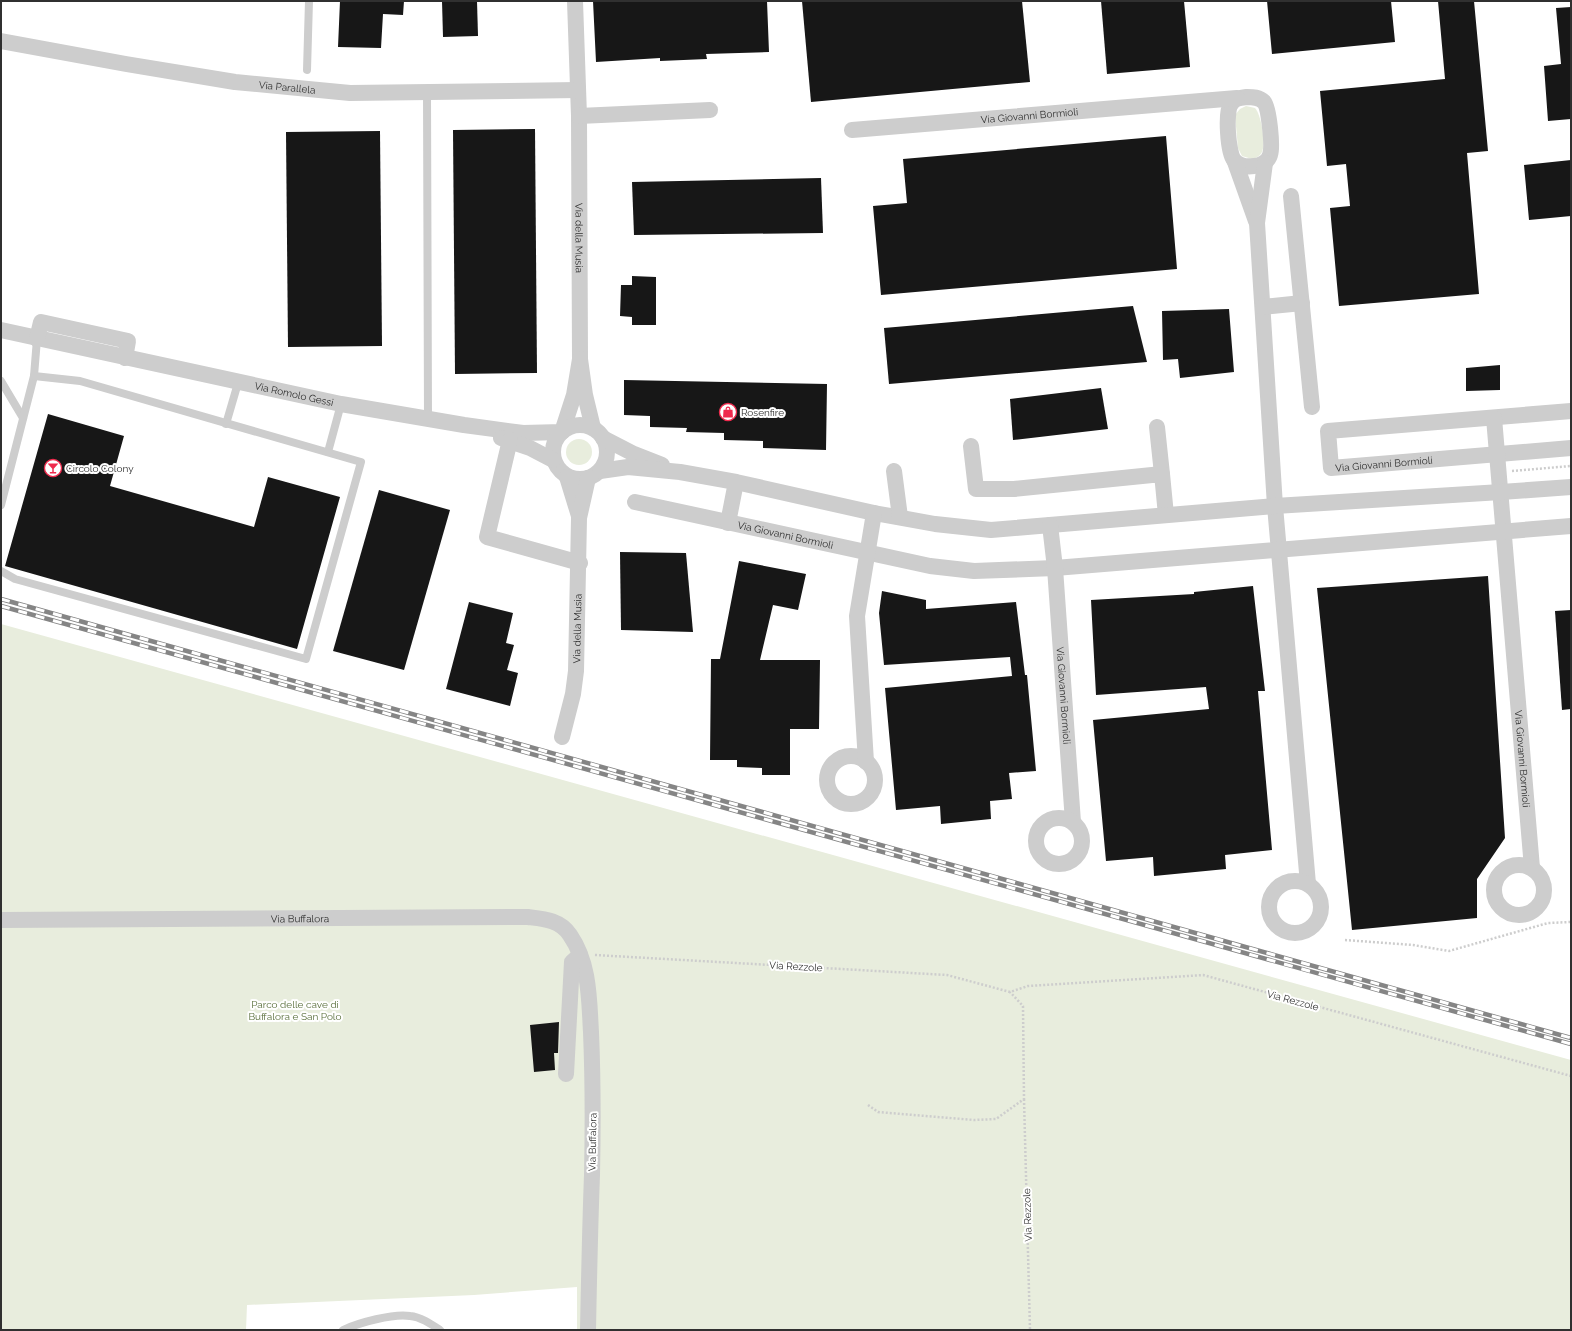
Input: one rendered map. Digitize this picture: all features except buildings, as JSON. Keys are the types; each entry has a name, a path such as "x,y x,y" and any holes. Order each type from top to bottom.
{"street":[{"name":"Via della Musia","path":"575,1 579,116 580,360 585,396 607,455 605,463 594,474 579,518"},
{"name":"Via Parallela","path":"1,41 235,82 350,93 578,90"},
{"name":"Via Giovanni Bormioli","path":"852,130 1237,98 1254,97 1265,102 1268,108 1271,149 1270,157 1265,163 1257,223 1264,307 1275,506 1280,549 1308,884"},
{"path":"1227,111 1237,98"},
{"name":"Via Giovanni Bormioli","path":"1207,101 1216,103 1227,111 1231,156 1235,162 1257,223"},
{"path":"579,116 710,110"},
{"path":"1235,162 1244,166 1256,166 1265,163"},
{"path":"1291,196 1312,407"},
{"path":"1264,307 1302,304"},
{"name":"Via Romolo Gessi","path":"37,338 41,322 128,341 125,358 238,383 341,404 464,426 523,433 562,432"},
{"path":"1,330 37,338"},
{"name":"Via della Musia","path":"562,737 573,694 576,671 580,563 579,518 567,477 556,467 553,460 553,445 562,432 574,395 580,360"},
{"name":"Via Giovanni Bormioli","path":"1571,411 1328,431 1331,468 1571,448"},
{"name":"Via Giovanni Bormioli","path":"1494,418 1532,868"},
{"path":"562,432 577,425 598,433 634,454 680,472"},
{"name":"Via Romolo Gessi","path":"464,426 510,440 553,460"},
{"path":"1157,427 1166,515"},
{"path":"510,440 487,537 580,563"},
{"path":"971,446 976,489 1014,489 1162,474"},
{"path":"567,477 574,479 628,467 680,472 736,482 874,513 935,524 991,530 1275,506 1501,492 1571,486"},
{"path":"894,471 900,517"},
{"name":"Via Giovanni Bormioli","path":"728,523 736,482"},
{"name":"Via Giovanni Bormioli","path":"635,502 867,554 930,566 974,571 1055,568 1571,526"},
{"path":"866,762 857,616 874,513"},
{"name":"Via Giovanni Bormioli","path":"1050,525 1055,568 1073,822"},
{"name":"Via Buffalora","path":"1,920 528,917 556,922 564,927 571,936 580,955 588,985 594,1088 588,1330"},
{"path":"566,1074 572,962 580,955"}],"lane":[{"path":"307,70 309,1"},
{"path":"427,92 428,419"},
{"path":"1,505 34,376 37,338"},
{"path":"1,571 15,579 306,659 361,462 80,381 34,376"},
{"path":"1,380 23,418"},
{"path":"226,424 238,383"},
{"path":"328,452 341,404"},
{"path":"343,1330 376,1320 409,1315 428,1322 440,1330"}],"path":[{"path":"1499,472 1571,466"},
{"path":"1345,940 1413,945 1449,951 1548,923 1571,922"},
{"name":"Via Rezzole","path":"580,955 947,975 1010,992 1023,1006 1030,1330"},
{"name":"Via Rezzole","path":"1010,992 1028,986 1203,975 1571,1076"},
{"path":"868,1105 878,1112 974,1120 996,1119 1024,1099"}],"green space":[{"path":"1246,106 1255,108 1257,111 1261,122 1263,136 1262,152 1258,157 1252,159 1242,156 1238,148 1235,115 1240,109"},
{"path":"579,439 588,443 592,452 588,461 579,465 570,461 566,452 570,443"},
{"name":"Parco delle cave di Buffalora e San Polo","path":"1,624 1571,1060 1571,1330 577,1330 577,1287 474,1295 247,1305 246,1330 1,1330"}],"railway":[{"path":"1,599 1571,1038"},
{"path":"1,606 1571,1044"}],"place":[{"name":"Rosenfire","path":"728,412"},
{"name":"Circolo Colony","path":"53,468"}]}
